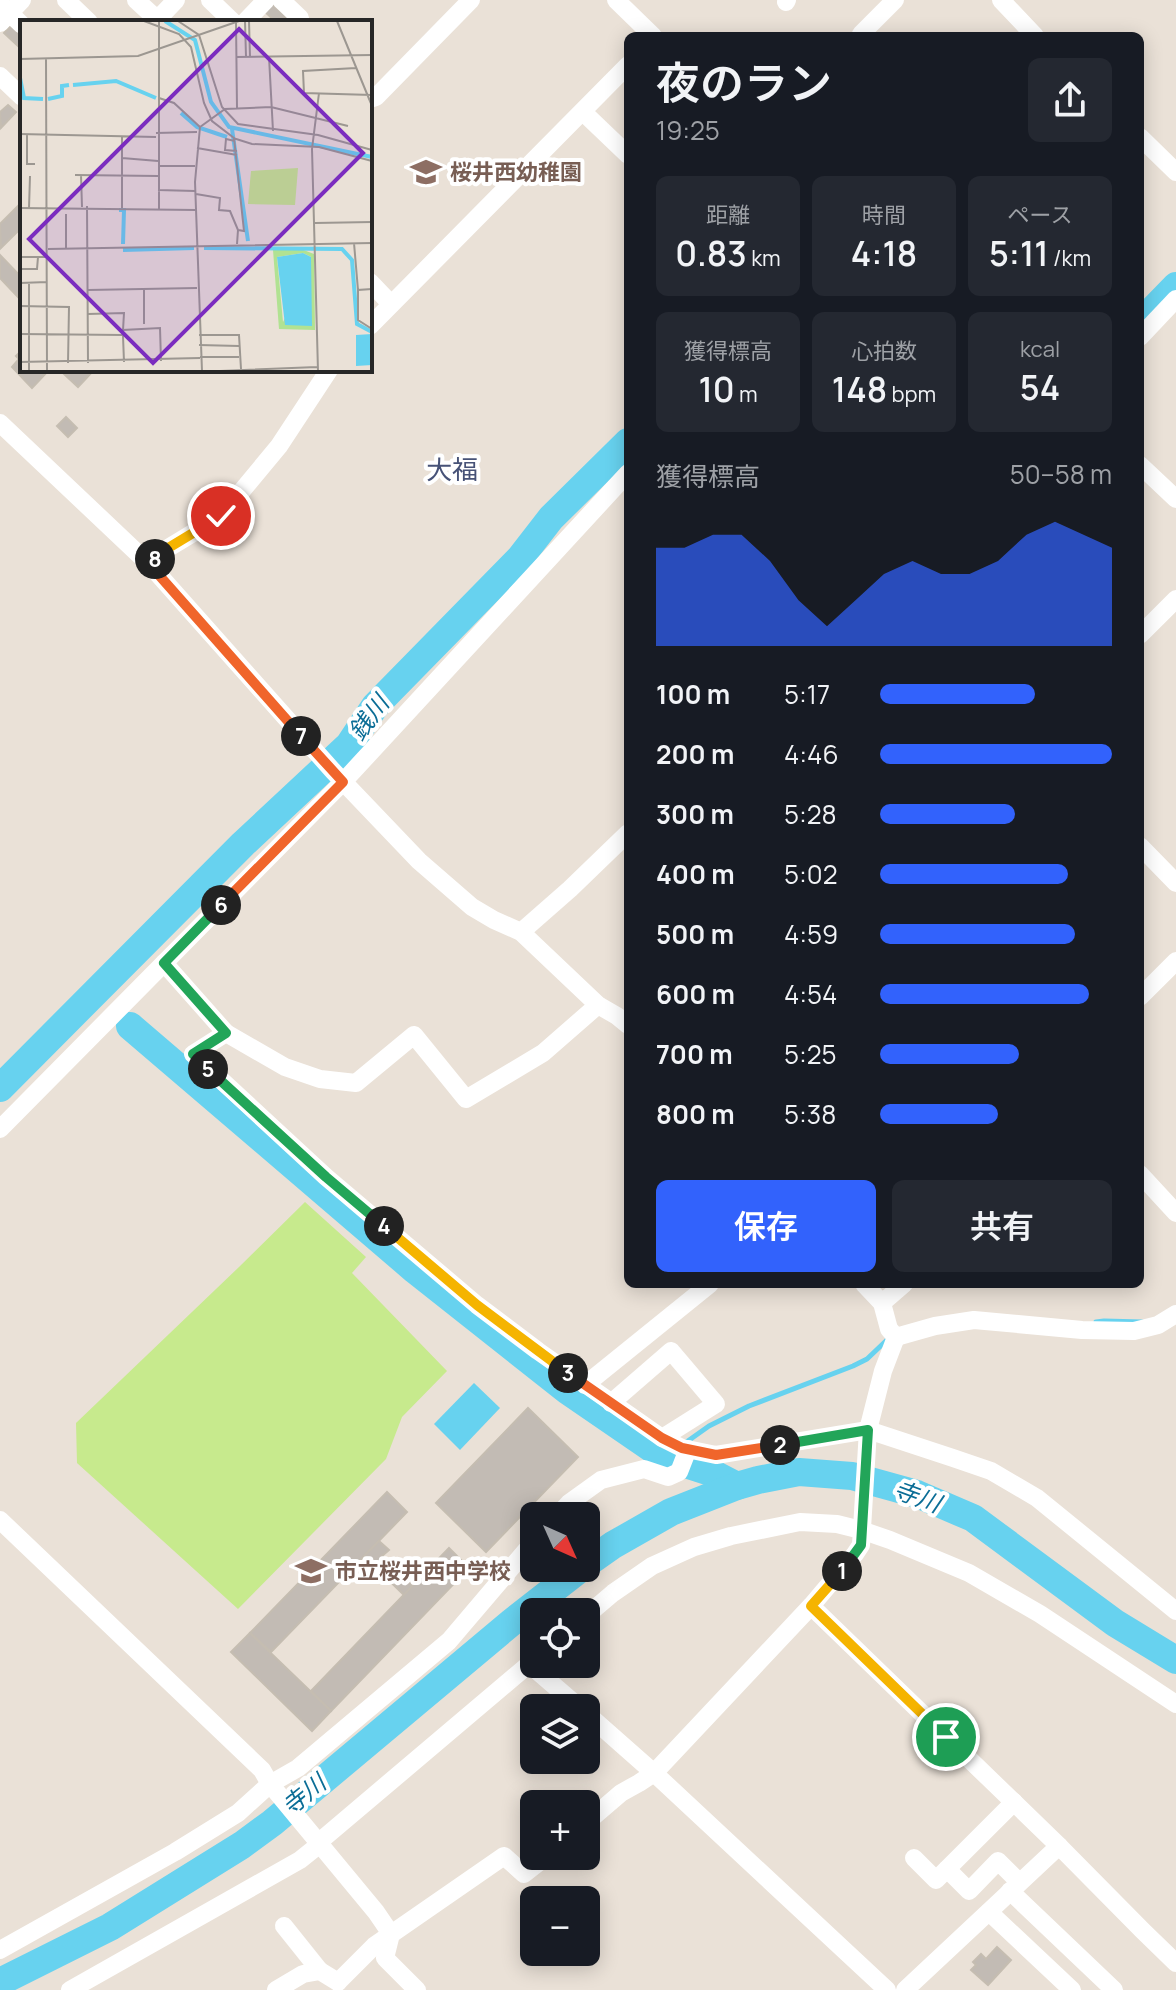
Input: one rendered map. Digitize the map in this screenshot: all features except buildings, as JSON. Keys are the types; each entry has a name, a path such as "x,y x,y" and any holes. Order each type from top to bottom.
{"street":[{"path":"66,0 87,20"},
{"path":"147,15 176,0"},
{"path":"210,0 231,20"},
{"path":"247,20 266,0"},
{"path":"281,0 299,20"},
{"path":"372,98 471,0"},
{"path":"616,0 649,32"},
{"path":"863,32 895,0"},
{"path":"1002,0 1031,32"},
{"path":"372,324 624,69"},
{"path":"0,76 20,95"},
{"path":"583,112 624,151"},
{"path":"1144,141 1176,172"},
{"path":"372,284 391,304"},
{"path":"1144,333 1176,299"},
{"path":"150,565 160,553 221,516 279,446 328,372"},
{"path":"0,423 150,565 333,771 419,861 472,907 521,932 598,1005 624,1015"},
{"path":"1144,469 1176,499"},
{"path":"0,1129 164,963 333,771 624,477"},
{"path":"1144,631 1176,599"},
{"path":"521,932 624,837"},
{"path":"1144,850 1176,883"},
{"path":"1144,993 1176,961"},
{"path":"164,963 226,1033 285,1067 320,1079 356,1083 414,1035 466,1099 543,1053 598,1005"},
{"path":"226,1033 193,1054 326,1177 477,1305 585,1385 676,1445 716,1455 867,1435 991,1471 1037,1498 1176,1611"},
{"path":"1144,1178 1176,1213"},
{"path":"585,1385 705,1288"},
{"path":"600,1811 621,1793 654,1773 811,1606 861,1545 867,1435 893,1334 882,1303 868,1288"},
{"path":"882,1303 899,1288"},
{"path":"893,1334 974,1320 1082,1330 1134,1331 1158,1325 1176,1314"},
{"path":"611,1403 671,1351 716,1404 676,1445"},
{"path":"570,1502 601,1480 644,1469 668,1477 679,1472 676,1445"},
{"path":"0,1520 262,1770 376,1912 391,1934 385,1958 417,1990"},
{"path":"600,1604 652,1566 694,1547 800,1522 862,1525 969,1573 1040,1614 1176,1704"},
{"path":"0,1950 175,1852 273,1787 449,1641 520,1557"},
{"path":"811,1606 1176,1963"},
{"path":"70,1990 300,1860 315,1848 316,1838 520,1672"},
{"path":"549,1678 565,1694"},
{"path":"600,1724 887,1990"},
{"path":"914,1858 936,1880 1014,1802"},
{"path":"905,1990 1059,1846"},
{"path":"284,1926 320,1971 339,1986 374,1946 504,1856 524,1874 529,1870"},
{"path":"947,1869 969,1891 998,1861 1015,1887 1114,1990"},
{"path":"989,1912 1072,1990"},
{"path":"276,1990 303,1974 320,1971"}],"green space":[{"path":"305,1202 366,1257 352,1273 447,1371 402,1417 386,1459 238,1609 77,1463 76,1423"}],"water":[{"path":"474,1383 500,1408 460,1450 434,1424"}],"waterway":[{"name":"銭川","path":"1144,319 1176,286"},
{"name":"銭川","path":"0,1088 243,844 349,745 375,706 520,558 551,518 624,446"},
{"path":"130,1026 415,1270 568,1391 654,1450 737,1486"},
{"path":"1096,1322 1142,1322"},
{"path":"685,1443 709,1426 749,1406 867,1359 888,1339"},
{"name":"寺川","path":"600,1554 671,1512 737,1486 799,1472 852,1476 917,1494 973,1518 1115,1623 1176,1660"},
{"name":"寺川","path":"0,1982 110,1927 242,1845 563,1582"}],"place":[{"name":"桜井西幼稚園","path":"426,172"},
{"name":"市立桜井西中学校","path":"311,1571"}],"district":[{"name":"大福","path":"452,470"}],"route":[{"path":"221,516 160,553 150,565 343,782 164,963 226,1033 193,1054 326,1177 477,1305 662,1438 682,1448 716,1455 868,1430 861,1545 811,1606 946,1737"}]}
